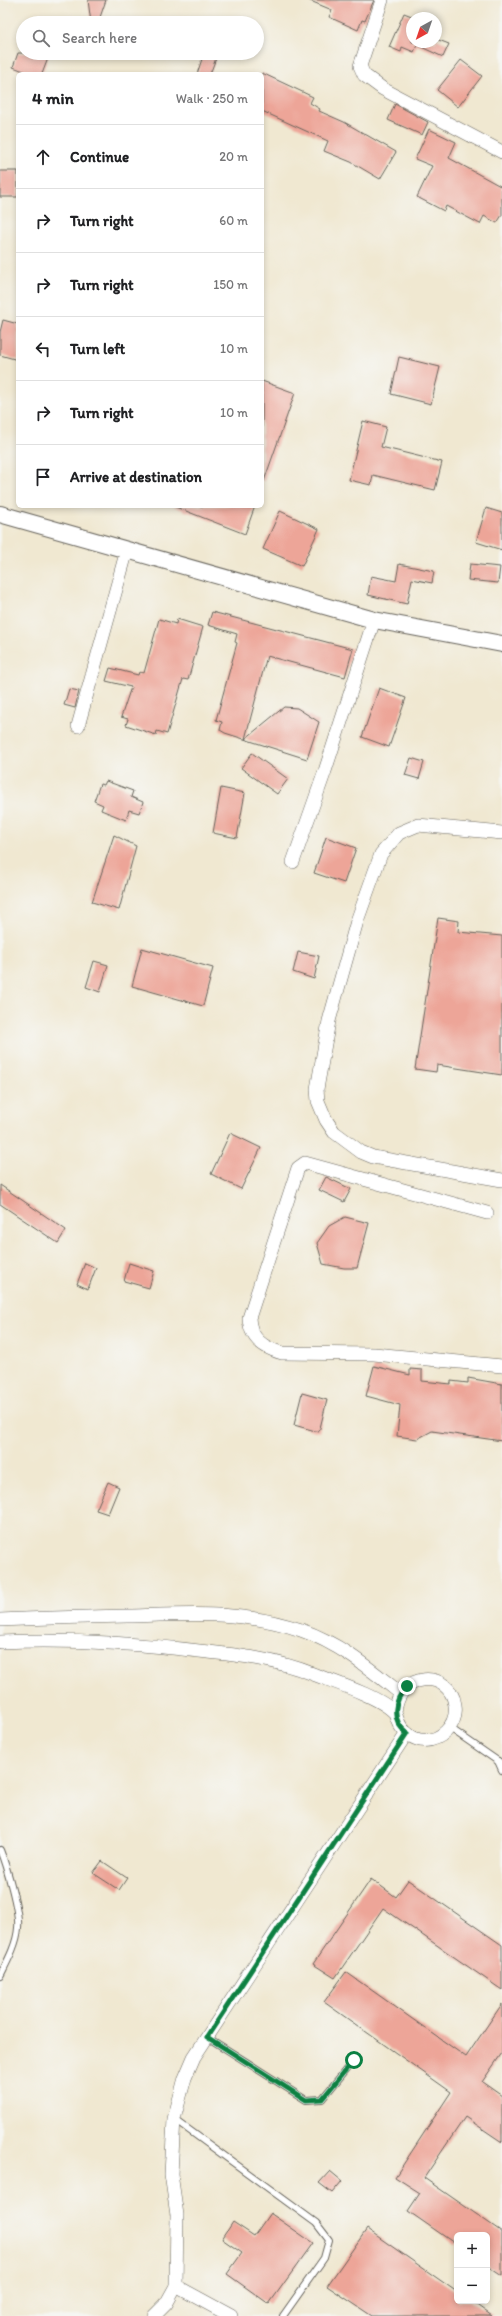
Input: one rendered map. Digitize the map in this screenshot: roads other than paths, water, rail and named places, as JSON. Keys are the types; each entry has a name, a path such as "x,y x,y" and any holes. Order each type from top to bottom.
{"street":[{"path":"382,0 360,66 364,75 384,89 502,152"},
{"path":"0,514 374,620 502,644"},
{"path":"78,726 127,550"},
{"path":"293,862 325,771 374,620"},
{"path":"502,833 418,826 404,829 381,854 357,921 332,1014 317,1089 318,1102 326,1120 334,1132 361,1152 380,1158 502,1180"},
{"path":"487,1213 305,1162 298,1168 249,1318 250,1329 256,1340 269,1349 282,1353 374,1354 502,1366"},
{"path":"0,1620 214,1613 260,1619 302,1630 326,1641 359,1660 400,1693"},
{"path":"0,1642 126,1643 265,1658 295,1666 375,1699 395,1713"},
{"path":"431,1680 445,1687 452,1695 455,1705 455,1714 450,1728 439,1737 430,1740 420,1740 407,1733 398,1722 395,1713 396,1703 400,1693 407,1686 416,1681 431,1680"},
{"path":"154,2316 166,2304 176,2286 177,2215 171,2174 174,2119 185,2078 194,2057 407,1733"},
{"path":"176,2286 231,2316"}],"lane":[{"path":"450,1728 500,1762 502,1770"},
{"path":"0,1850 11,1890 18,1927 7,1963 0,1976"},
{"path":"207,2037 306,2100 322,2099 354,2060"},
{"path":"174,2119 316,2223 329,2240 324,2258 283,2316"}]}
